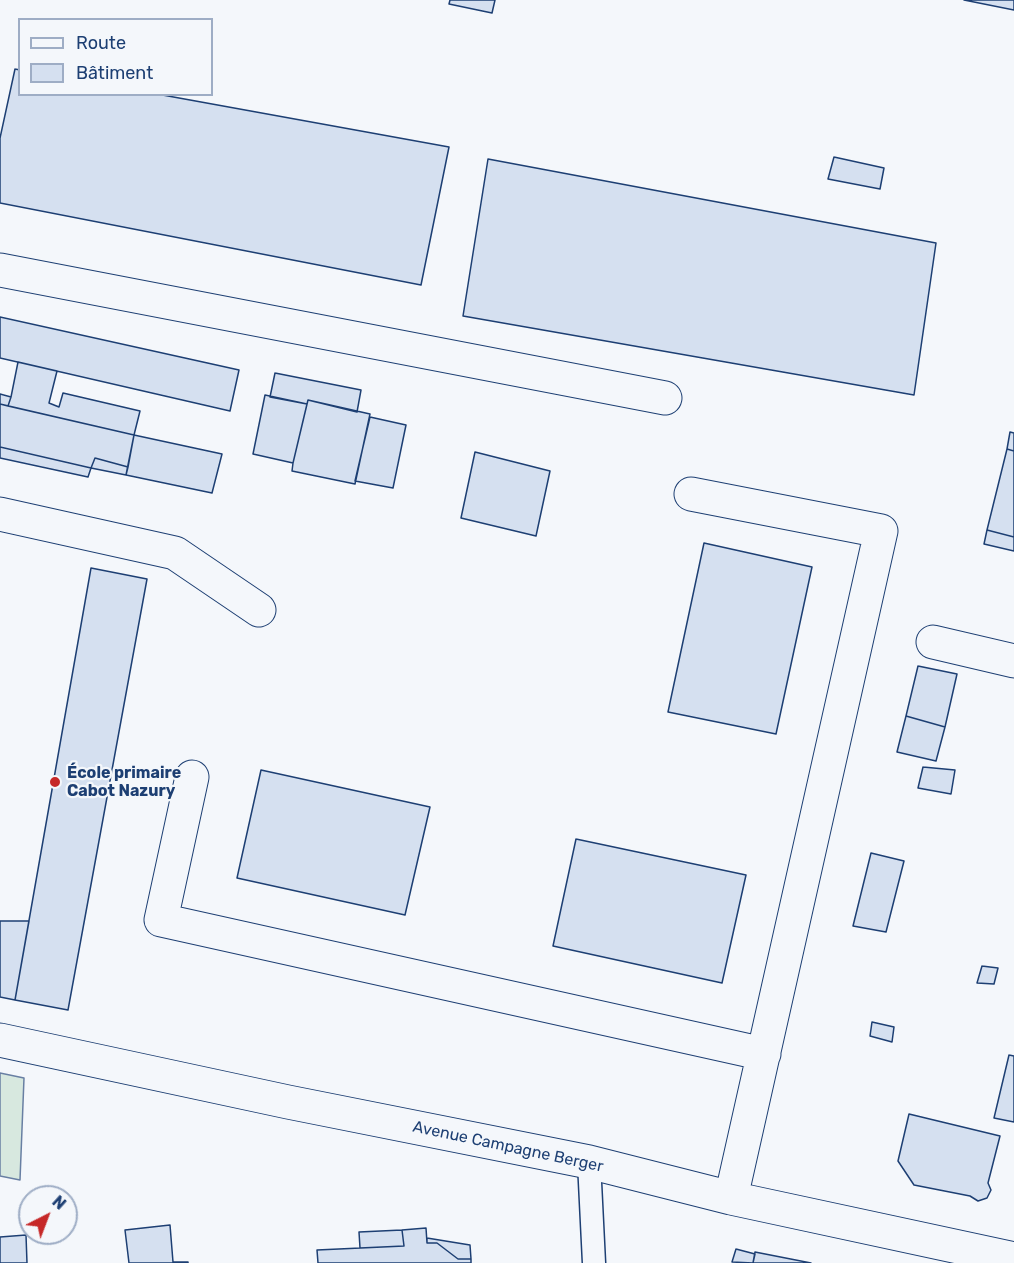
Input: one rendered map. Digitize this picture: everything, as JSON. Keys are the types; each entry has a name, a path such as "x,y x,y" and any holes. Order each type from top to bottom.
{"street":[{"path":"0,270 665,398"},
{"path":"690,494 881,531 731,1198"},
{"path":"0,514 174,553 259,610"},
{"path":"933,642 1014,661"},
{"path":"192,777 161,920 764,1054"},
{"name":"Avenue Campagne Berger","path":"0,1040 299,1105 589,1162 731,1198 1014,1259"}],"lane":[{"path":"589,1162 594,1263"}],"shaded area":[{"path":"0,1073 24,1078 20,1180 0,1176"}],"building":[{"path":"450,0 495,0 492,13 449,4"},
{"path":"964,0 1014,0 1014,10"},
{"path":"15,69 18,70 18,96 168,96 449,147 421,285 0,203 0,138"},
{"path":"834,157 884,168 880,189 828,179"},
{"path":"488,159 936,243 914,395 463,316"},
{"path":"0,317 239,370 230,411 0,358"},
{"path":"18,362 57,371 49,403 59,407 63,393 140,411 134,435 8,406"},
{"path":"275,373 361,390 357,412 308,400 307,404 270,397"},
{"path":"0,394 11,397 8,406 0,404"},
{"path":"265,395 307,404 293,463 253,454"},
{"path":"308,400 370,414 355,484 292,471"},
{"path":"0,404 134,435 128,467 95,458 91,468 0,447"},
{"path":"370,417 406,425 393,488 355,481"},
{"path":"1010,432 1014,433 1014,451 1007,449"},
{"path":"134,435 222,454 212,493 126,475"},
{"path":"0,447 91,468 88,477 0,458"},
{"path":"1007,449 1014,451 1014,537 987,530"},
{"path":"475,452 550,471 536,536 461,518"},
{"path":"95,458 128,467 126,475 91,468"},
{"path":"987,530 1014,537 1014,551 984,544"},
{"path":"704,543 812,567 776,734 668,712"},
{"path":"91,568 147,579 68,1010 15,1000"},
{"path":"918,666 957,674 945,727 906,716"},
{"path":"906,716 945,727 936,761 897,752"},
{"path":"923,767 955,770 951,794 918,788"},
{"path":"261,770 430,807 405,915 237,878"},
{"path":"576,839 746,875 722,983 553,946"},
{"path":"871,853 904,861 886,932 853,926"},
{"path":"0,921 29,921 15,1000 0,997"},
{"path":"982,966 998,968 994,984 977,983"},
{"path":"872,1022 894,1027 892,1042 870,1036"},
{"path":"1009,1055 1014,1056 1014,1122 994,1118"},
{"path":"909,1114 1000,1136 988,1183 991,1190 987,1198 978,1201 970,1196 914,1185 898,1161"},
{"path":"170,1225 173,1262 188,1263 129,1263 125,1230"},
{"path":"426,1228 427,1243 437,1243 458,1259 471,1259 471,1263 318,1263 317,1250 404,1246 402,1230"},
{"path":"402,1230 404,1246 360,1248 359,1232"},
{"path":"18,1236 18,1245 26,1245 27,1263 0,1263 0,1237"},
{"path":"427,1238 470,1245 471,1259 458,1259 437,1243 427,1243"},
{"path":"736,1249 755,1254 753,1263 732,1262"},
{"path":"755,1252 811,1263 753,1263"}],"place":[{"name":"École primaire Cabot Nazury","path":"55,782"}]}
